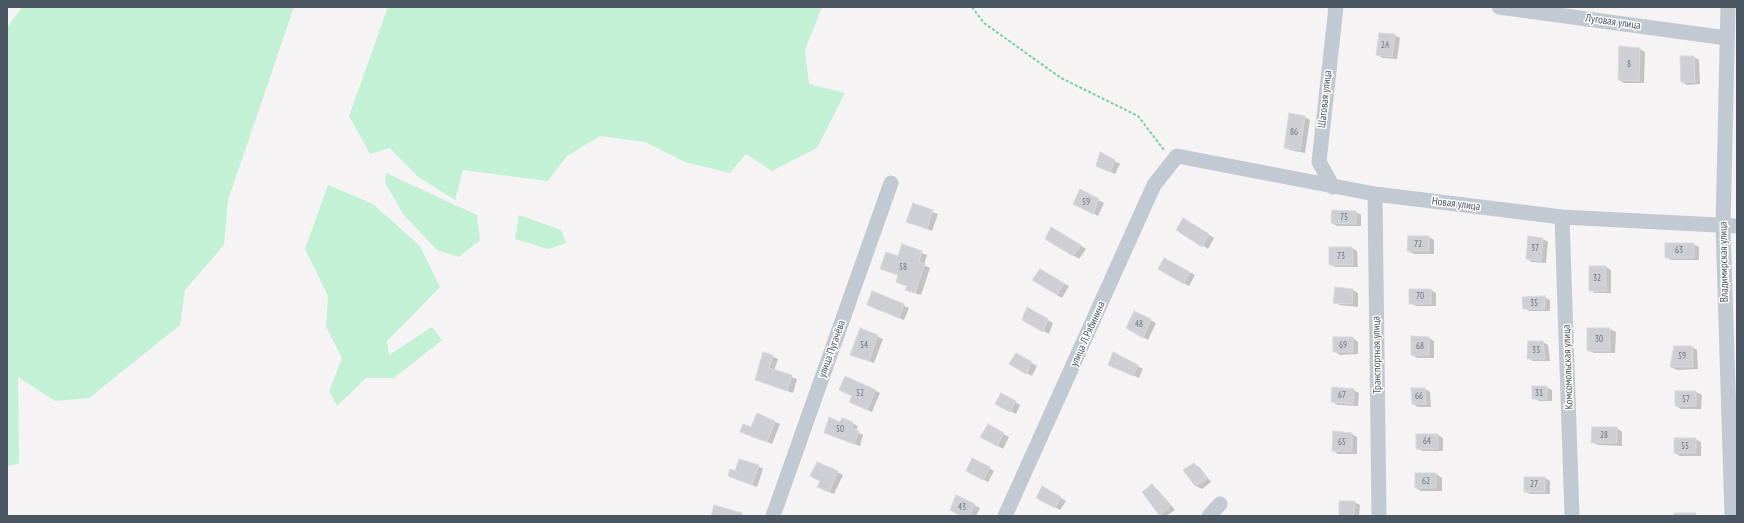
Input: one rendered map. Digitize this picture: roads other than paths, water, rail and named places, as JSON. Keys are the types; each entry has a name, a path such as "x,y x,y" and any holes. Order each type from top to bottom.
{"street":[{"name":"Шаговая улица","path":"1333,187 1319,162 1336,7"},
{"name":"Луговая улица","path":"1499,7 1727,38"},
{"name":"Владимирская улица","path":"1728,7 1727,38 1732,68 1730,226 1732,516"},
{"name":"Новая улица","path":"1175,158 1375,194 1562,218 1730,226"},
{"name":"улица Л.Рябинина","path":"1005,516 1154,185 1175,158"},
{"name":"улица Пугачёва","path":"773,516 891,182"},
{"name":"Транспортная улица","path":"1375,194 1379,516"},
{"name":"Комсомольская улица","path":"1562,218 1572,516"},
{"path":"1209,516 1220,504"}]}
